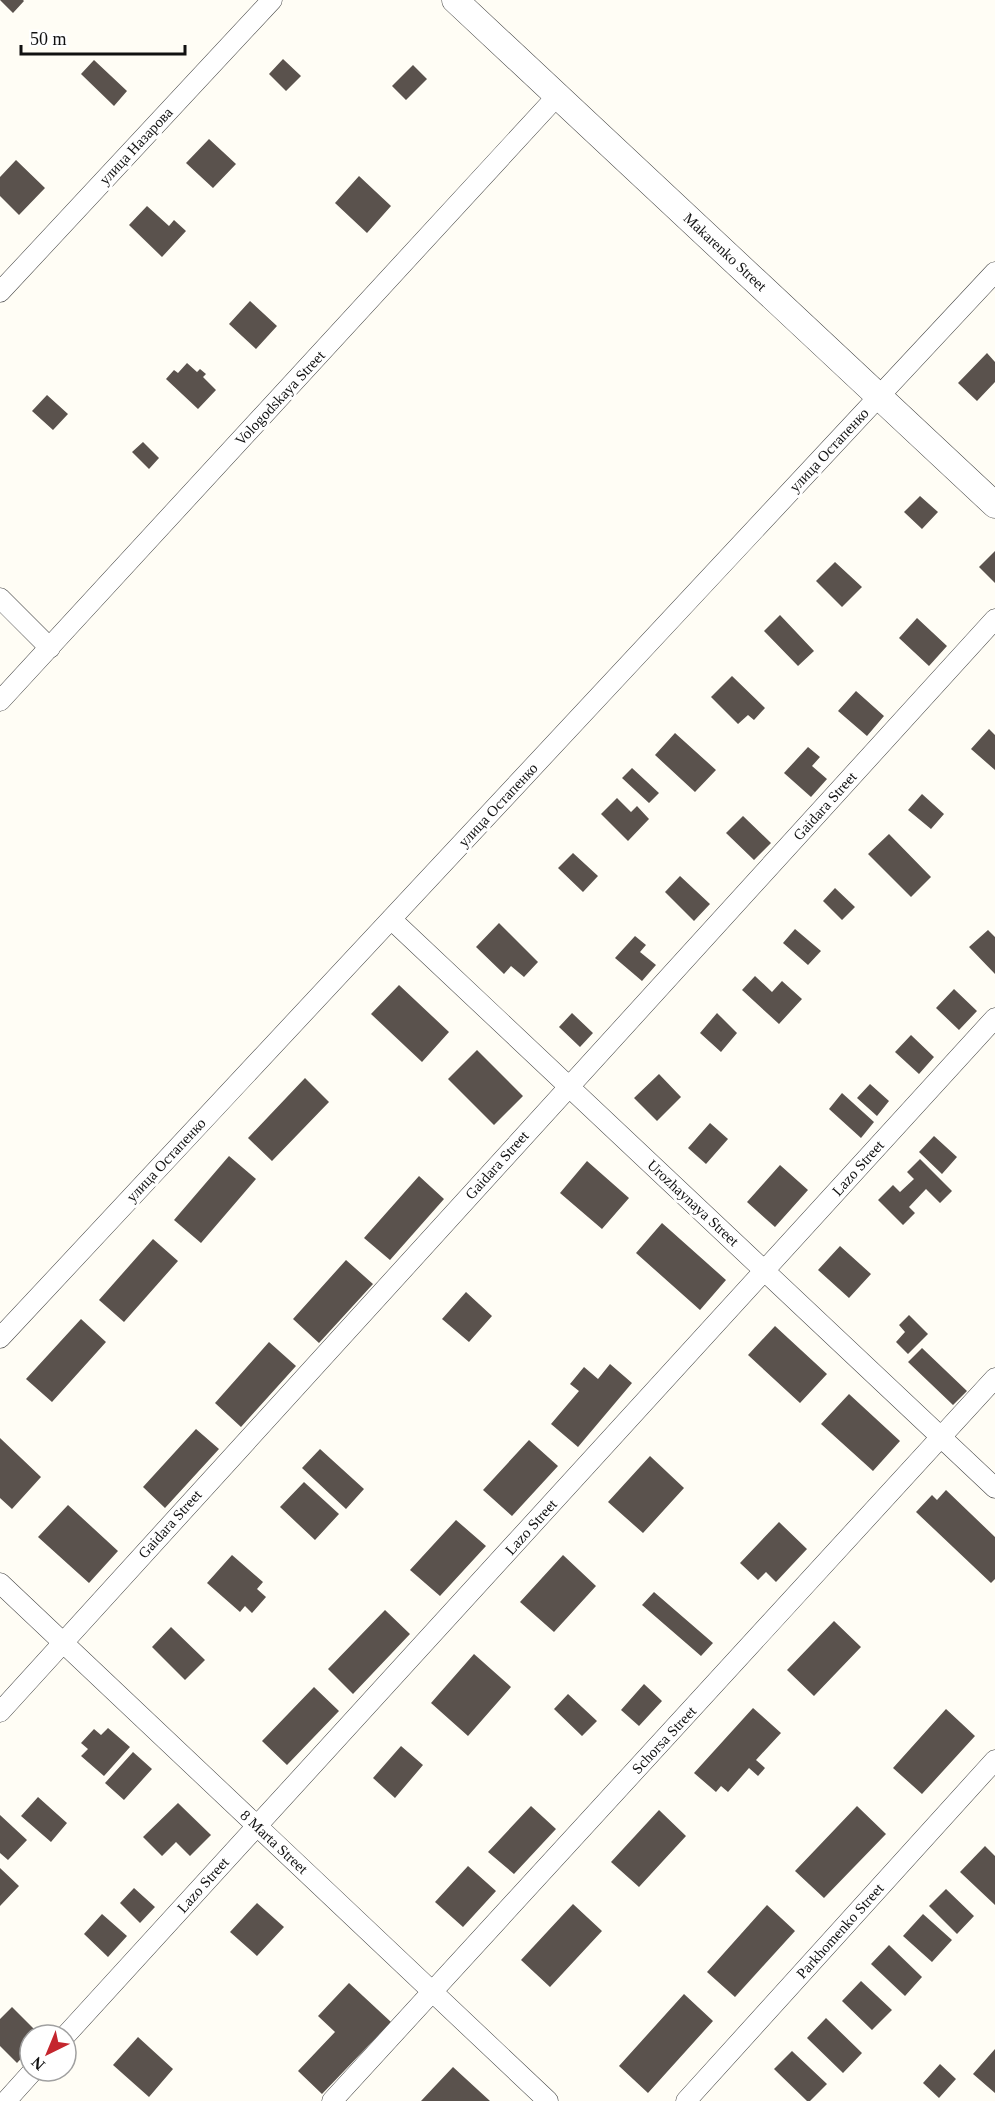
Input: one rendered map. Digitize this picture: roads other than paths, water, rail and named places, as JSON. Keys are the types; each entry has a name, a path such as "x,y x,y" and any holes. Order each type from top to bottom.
{"street":[{"name":"улица Назарова","path":"0,292 272,0"},
{"name":"Makarenko Street","path":"455,0 995,505"},
{"name":"Vologodskaya Street","path":"0,700 558,95"},
{"name":"улица Остапенко","path":"0,1338 995,272"},
{"path":"0,598 50,648"},
{"name":"Gaidara Street","path":"0,1712 995,619"},
{"name":"Urozhaynaya Street","path":"391,919 995,1488"},
{"name":"Lazo Street","path":"77,2023 995,1018"},
{"name":"Schorsa Street","path":"332,2101 995,1378"},
{"name":"8 Marta Street","path":"0,1583 548,2101"},
{"name":"Parkhomenko Street","path":"686,2101 995,1760"},
{"path":"6,2101 22,2083"}]}
